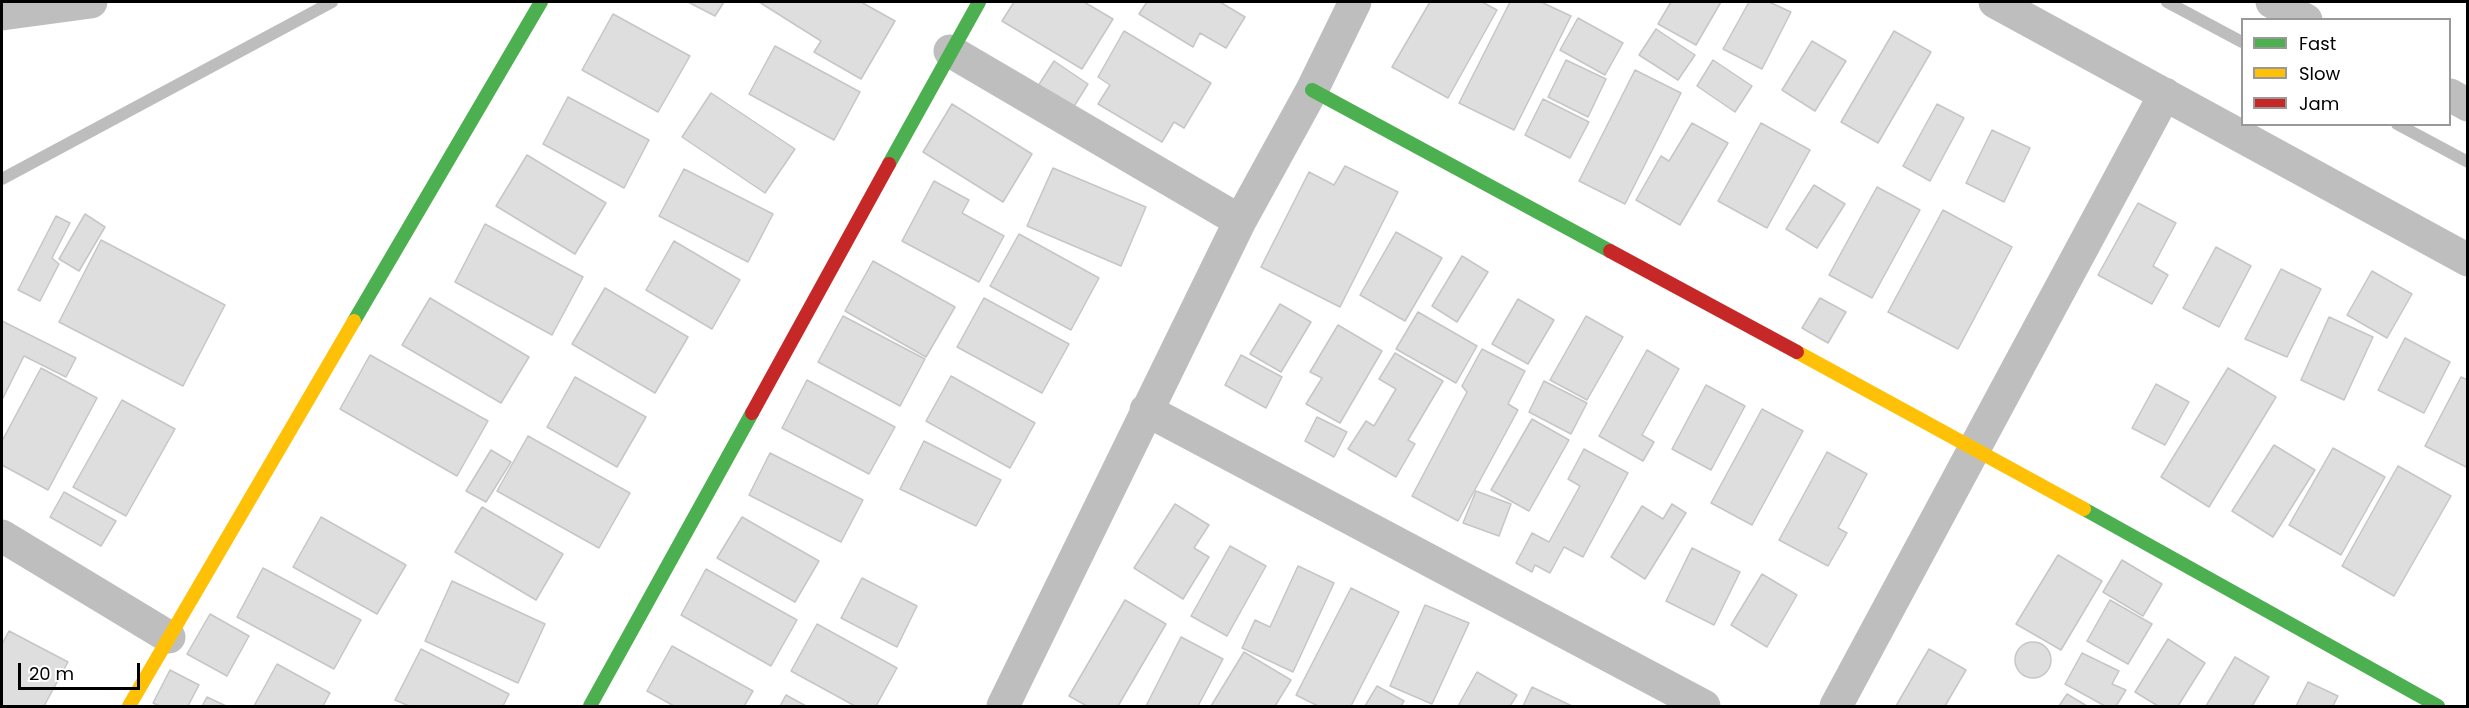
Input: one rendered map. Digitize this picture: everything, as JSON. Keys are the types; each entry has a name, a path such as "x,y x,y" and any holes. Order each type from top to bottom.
{"street":[{"path":"2,14 91,2"},
{"path":"129,706 540,2"},
{"path":"590,706 979,2"},
{"path":"1004,706 1146,410 1240,221 1312,90 1355,2"},
{"path":"1995,2 2468,260"},
{"path":"2272,2 2302,18"},
{"path":"950,51 1240,221"},
{"path":"1312,90 1974,448 2438,706"},
{"path":"1836,706 2165,94"},
{"path":"2451,96 2468,105"},
{"path":"1146,410 1704,706"},
{"path":"2,536 169,637"}],"building":[{"path":"688,2 724,2 715,16"},
{"path":"759,2 861,2 895,21 861,79 814,52 821,41"},
{"path":"1014,2 1084,2 1113,19 1082,69 1002,21"},
{"path":"1147,2 1220,2 1245,17 1226,48 1200,33 1193,47 1139,14"},
{"path":"1430,2 1482,2 1497,10 1448,98 1392,67"},
{"path":"1510,2 1541,2 1571,16 1514,130 1459,103"},
{"path":"1671,2 1721,2 1696,45 1658,24"},
{"path":"1749,2 1769,2 1791,12 1762,69 1723,49"},
{"path":"613,14 690,56 658,112 582,70"},
{"path":"1578,18 1623,43 1605,75 1560,50"},
{"path":"1656,29 1695,55 1678,80 1639,55"},
{"path":"1124,31 1211,83 1184,128 1174,122 1162,142 1098,104 1110,85 1098,77"},
{"path":"1894,31 1931,52 1878,143 1841,122"},
{"path":"1812,41 1846,61 1815,111 1782,90"},
{"path":"775,46 860,92 834,140 749,94"},
{"path":"1566,60 1606,79 1588,117 1548,97"},
{"path":"1713,60 1752,86 1735,112 1697,86"},
{"path":"1054,61 1088,84 1073,108 1038,86"},
{"path":"1635,70 1681,93 1625,204 1579,181"},
{"path":"711,93 795,149 765,193 682,137"},
{"path":"568,97 649,140 624,188 543,144"},
{"path":"1543,99 1589,122 1570,158 1525,135"},
{"path":"952,104 1032,154 1003,202 923,152"},
{"path":"1937,104 1964,118 1930,181 1903,166"},
{"path":"1692,123 1728,143 1680,225 1636,200 1661,156 1669,161"},
{"path":"1761,123 1810,150 1767,228 1718,201"},
{"path":"1992,130 2030,148 2004,202 1966,183"},
{"path":"527,155 606,203 575,254 496,206"},
{"path":"1345,166 1398,192 1340,307 1261,267 1309,172 1334,185"},
{"path":"1053,168 1146,207 1121,266 1027,226"},
{"path":"684,169 773,214 748,262 659,216"},
{"path":"934,181 969,200 962,213 1004,236 979,282 902,241"},
{"path":"1814,185 1845,204 1817,248 1786,229"},
{"path":"1877,187 1920,210 1872,298 1829,275"},
{"path":"2138,203 2176,223 2153,266 2168,275 2152,304 2098,275"},
{"path":"1943,210 2012,247 1958,349 1888,312"},
{"path":"85,214 105,227 79,271 59,259"},
{"path":"56,216 70,223 52,258 59,264 40,301 18,290"},
{"path":"485,224 583,277 552,335 455,282"},
{"path":"1396,232 1442,258 1405,321 1360,295"},
{"path":"1019,234 1099,278 1071,330 990,286"},
{"path":"101,240 225,305 183,386 59,322"},
{"path":"674,241 740,280 712,329 646,290"},
{"path":"2216,247 2251,266 2219,327 2183,308"},
{"path":"1462,256 1488,272 1457,322 1432,306"},
{"path":"873,261 955,307 926,357 845,311"},
{"path":"2281,269 2321,289 2287,357 2245,339"},
{"path":"2372,271 2412,294 2387,338 2347,315"},
{"path":"605,288 688,337 655,393 572,344"},
{"path":"430,298 529,357 501,403 402,345"},
{"path":"984,298 1069,344 1042,393 957,347"},
{"path":"1820,298 1846,312 1828,343 1802,328"},
{"path":"1518,299 1554,320 1528,364 1492,344"},
{"path":"1280,304 1311,322 1281,372 1250,354"},
{"path":"1418,312 1477,346 1456,383 1396,349"},
{"path":"843,316 925,359 900,406 818,362"},
{"path":"1586,316 1623,337 1587,400 1550,380"},
{"path":"2329,317 2373,337 2344,400 2301,380"},
{"path":"2,321 76,358 66,377 24,356 2,400"},
{"path":"1338,325 1382,351 1340,423 1306,404 1322,378 1310,372"},
{"path":"2405,338 2450,362 2424,413 2378,390"},
{"path":"1482,349 1525,371 1508,404 1518,410 1458,521 1412,496 1467,392 1462,386"},
{"path":"1647,350 1679,369 1642,435 1654,442 1643,461 1599,436"},
{"path":"1395,353 1443,381 1408,440 1415,444 1396,477 1348,449 1366,421 1374,426 1396,389 1379,379"},
{"path":"370,355 488,421 457,476 340,409"},
{"path":"1241,355 1282,377 1266,408 1225,385"},
{"path":"41,368 97,398 48,490 2,465 2,441"},
{"path":"2228,368 2276,397 2209,507 2161,477"},
{"path":"951,376 1035,423 1010,468 926,421"},
{"path":"575,377 646,417 617,467 547,427"},
{"path":"2461,377 2468,380 2468,468 2425,446"},
{"path":"807,380 895,427 869,474 782,428"},
{"path":"1544,381 1587,403 1571,434 1529,412"},
{"path":"2156,384 2189,402 2165,445 2132,428"},
{"path":"1706,385 1745,406 1711,470 1672,449"},
{"path":"122,400 175,429 126,516 73,487"},
{"path":"1762,409 1803,431 1752,525 1711,503"},
{"path":"1317,417 1347,432 1334,457 1305,441"},
{"path":"1532,419 1569,440 1529,511 1491,490"},
{"path":"528,436 630,493 599,548 497,491"},
{"path":"924,441 1001,480 976,526 900,489"},
{"path":"2274,445 2315,470 2273,537 2232,511"},
{"path":"2333,448 2385,477 2341,555 2289,525"},
{"path":"1584,449 1628,473 1583,557 1564,547 1550,573 1535,565 1532,572 1516,563 1532,533 1549,542 1580,486 1568,479"},
{"path":"491,450 511,462 486,502 466,491"},
{"path":"1827,452 1867,474 1838,528 1847,533 1828,566 1779,540"},
{"path":"770,453 863,500 841,542 749,495"},
{"path":"2398,466 2451,496 2394,596 2342,566"},
{"path":"1476,491 1511,504 1499,536 1463,523"},
{"path":"64,492 116,521 101,546 50,517"},
{"path":"1175,504 1209,525 1194,548 1209,557 1183,599 1134,568"},
{"path":"1672,504 1686,513 1645,579 1611,557 1642,506 1663,519"},
{"path":"482,507 563,554 536,600 455,552"},
{"path":"321,517 406,565 377,614 293,567"},
{"path":"742,517 819,561 795,602 717,558"},
{"path":"1230,546 1266,566 1227,636 1191,616"},
{"path":"1692,548 1740,572 1714,625 1666,601"},
{"path":"2058,555 2102,581 2061,650 2016,624"},
{"path":"2122,560 2162,584 2143,616 2103,592"},
{"path":"1298,566 1334,583 1293,672 1242,648 1255,620 1270,627"},
{"path":"263,568 361,620 334,669 237,617"},
{"path":"706,569 797,620 771,666 681,615"},
{"path":"1762,574 1797,595 1767,647 1731,625"},
{"path":"862,578 917,606 897,647 841,618"},
{"path":"452,581 545,624 518,683 425,641"},
{"path":"1351,588 1399,612 1351,706 1318,706 1296,695"},
{"path":"1125,600 1166,624 1118,706 1087,706 1069,696"},
{"path":"2110,600 2152,624 2128,664 2087,641"},
{"path":"1425,605 1469,623 1432,704 1390,686"},
{"path":"210,614 249,636 227,676 187,654"},
{"path":"817,624 897,668 876,706 855,706 791,671"},
{"path":"9,631 68,662 44,706 2,706 2,644"},
{"path":"1181,637 1223,659 1198,706 1146,706"},
{"path":"2168,639 2205,663 2178,706 2158,706 2135,692"},
{"path":"2033,642 2046,647 2051,660 2046,673 2033,678 2020,673 2015,660 2020,647"},
{"path":"672,646 753,691 744,706 674,706 647,691"},
{"path":"421,649 509,694 503,706 409,706 395,700"},
{"path":"1929,649 1966,670 1945,706 1896,706"},
{"path":"1244,652 1291,680 1275,706 1211,706"},
{"path":"2082,653 2119,671 2112,684 2126,690 2116,706 2105,706 2065,684"},
{"path":"2235,657 2269,677 2252,706 2206,706"},
{"path":"277,664 330,693 323,706 254,706"},
{"path":"170,670 199,685 188,706 160,706 153,703"},
{"path":"1477,672 1517,695 1510,706 1458,706"},
{"path":"2308,682 2338,696 2333,706 2296,706"},
{"path":"1377,686 1404,701 1401,706 1365,706"},
{"path":"1532,687 1572,706 1523,706"},
{"path":"2067,694 2087,706 2059,706"},
{"path":"786,695 806,706 780,706"},
{"path":"207,697 226,706 202,706"}],"waterway":[{"path":"2,179 332,2"},
{"path":"2167,2 2241,41"},
{"path":"2401,126 2468,162"}],"traffic: fast":[{"path":"354,321 541,2"},
{"path":"889,164 979,2"},
{"path":"1312,90 1610,251"},
{"path":"590,706 752,413"},
{"path":"2084,509 2438,706"}],"traffic: slow":[{"path":"129,706 354,321"},
{"path":"1797,352 2084,509"}],"traffic: jam":[{"path":"752,413 889,164"},
{"path":"1610,251 1797,352"}]}
